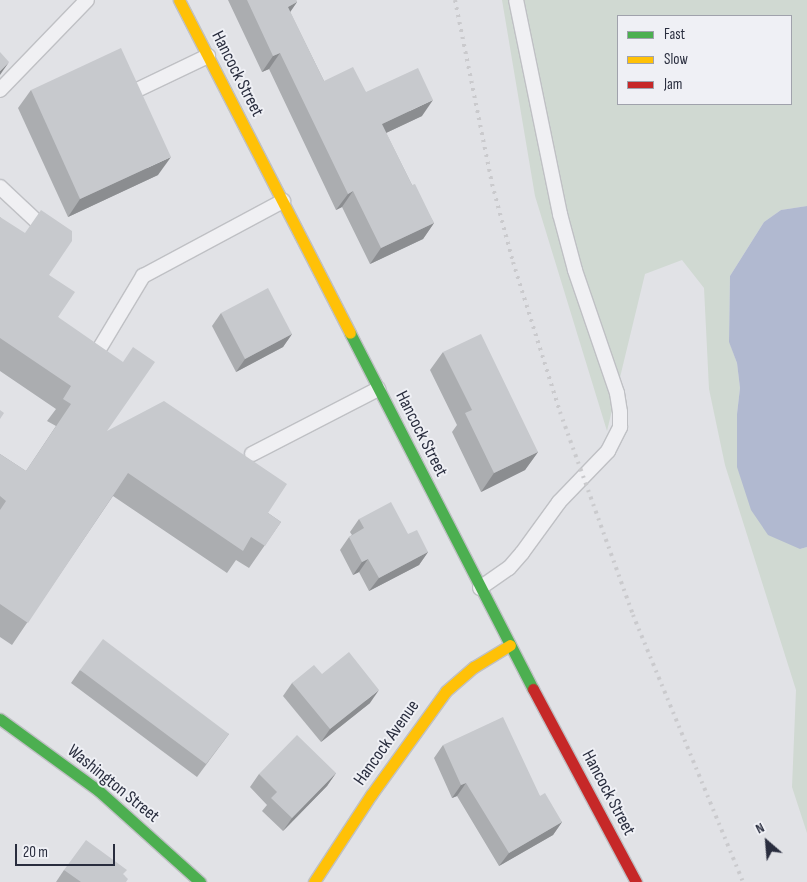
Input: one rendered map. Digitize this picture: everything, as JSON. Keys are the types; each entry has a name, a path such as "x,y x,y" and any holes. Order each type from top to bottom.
{"main road":[{"name":"Hancock Street","path":"179,0 480,588 636,882"},
{"name":"Hancock Avenue","path":"314,882 371,795 446,691 474,667 510,645"},
{"name":"Washington Street","path":"0,719 99,791 200,882"}],"lane":[{"path":"0,90 87,0"},
{"path":"480,588 509,568 559,502 608,451 620,428 617,393 575,270 560,214 516,0"},
{"path":"138,90 208,56"},
{"path":"0,187 54,236"},
{"path":"101,346 143,276 282,201"},
{"path":"252,454 378,389"}],"shaded area":[{"path":"502,0 807,0 807,206 781,210 764,222 730,276 729,341 737,363 740,388 737,414 800,549 807,547 807,833 792,787 796,690 725,465 709,389 704,288 682,260 645,274 607,431 535,196"}],"water":[{"path":"807,206 807,547 800,549 768,535 751,510 737,467 737,414 740,388 737,363 729,342 730,276 764,222 781,210"}],"building":[{"path":"247,0 296,0 297,2 288,7 324,81 353,67 366,92 418,68 433,100 382,124 412,185 415,184 434,223 381,248 353,191 348,194 280,53 273,56"},
{"path":"121,48 171,157 80,199 31,90"},
{"path":"0,52 9,62 0,71"},
{"path":"41,210 72,231 72,241 49,275 75,292 58,317 123,362 133,347 155,362 107,431 164,401 287,484 268,513 281,522 265,546 251,537 243,551 128,473 28,623 0,604 0,510 6,501 0,496 0,454 26,471 71,404 63,399 71,386 0,338 0,217 25,233"},
{"path":"268,288 292,334 245,359 221,313"},
{"path":"481,334 538,452 494,473 465,413 472,410 443,352"},
{"path":"0,410 4,413 0,419"},
{"path":"391,502 408,534 417,530 428,552 379,578 368,559 362,562 349,537 364,528 359,519"},
{"path":"103,639 229,734 206,764 80,670"},
{"path":"349,652 379,690 330,729 292,683 314,665 322,674"},
{"path":"503,717 540,796 545,793 562,822 509,853 466,783 461,785 443,745"},
{"path":"297,735 336,773 292,818 271,798 277,792 259,774"},
{"path":"86,840 127,870 123,874 128,879 126,882 81,882 64,870"}],"railway":[{"path":"455,0 492,184 513,262 560,412 633,615 743,882"}],"traffic: fast":[{"path":"350,333 533,689"},
{"path":"0,719 99,791 200,882"}],"traffic: slow":[{"path":"179,0 350,333"},
{"path":"314,882 371,795 446,691 474,667 510,645"}],"traffic: jam":[{"path":"533,689 636,882"}]}
